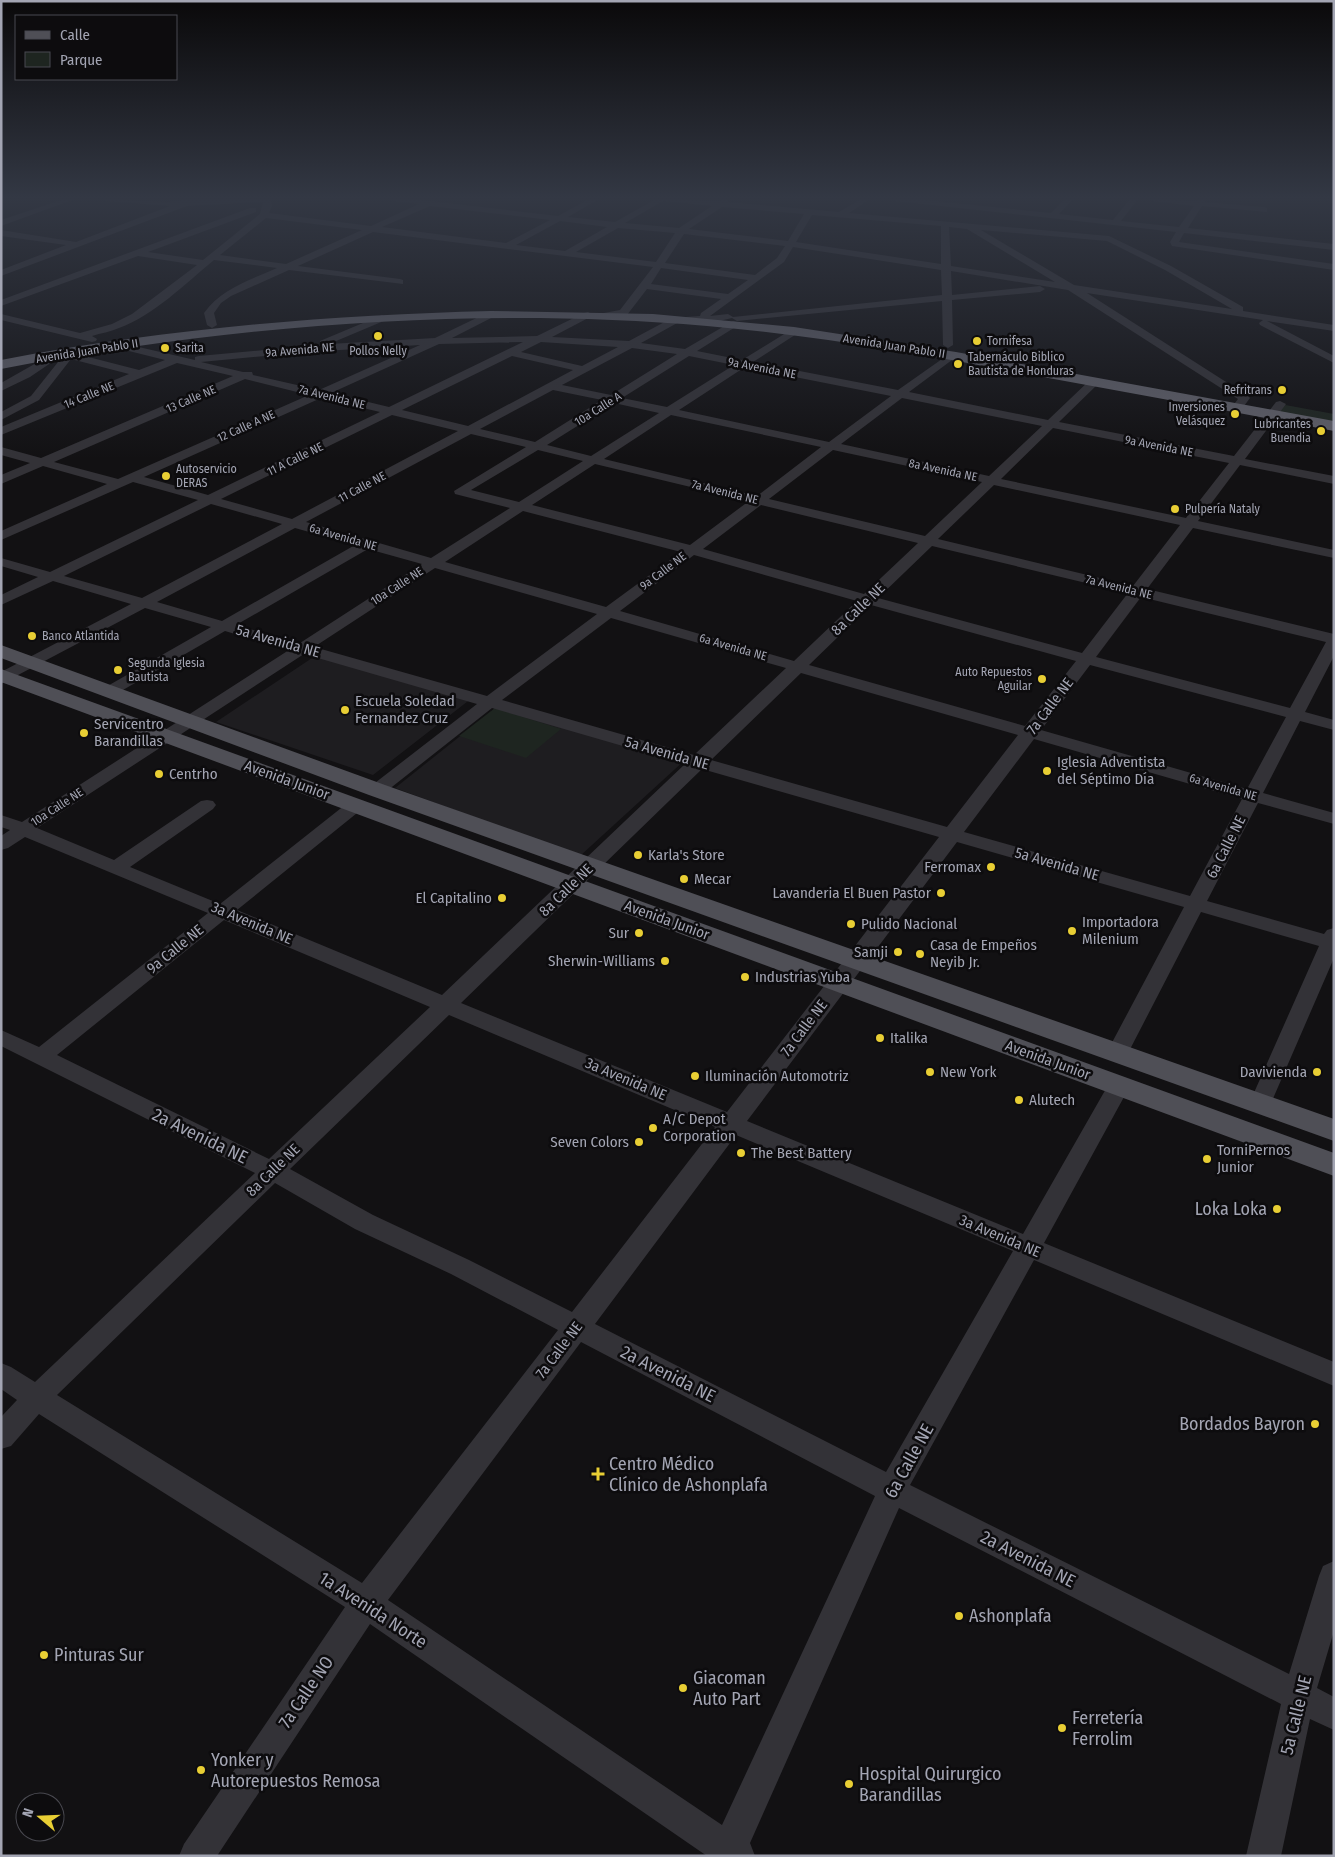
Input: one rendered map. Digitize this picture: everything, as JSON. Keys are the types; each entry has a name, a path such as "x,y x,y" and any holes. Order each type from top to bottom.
{"highway":[{"name":"Avenida Juan Pablo II","path":"1,358 98,341 212,325 340,314 451,309 626,310 705,315 794,331 950,350 1095,381 1241,403"},
{"name":"Avenida Juan Pablo II","path":"1,365 117,345 222,331 382,318 491,314 592,315 676,320 733,320 950,350 1276,409 1334,414"},
{"name":"Avenida Juan Pablo II","path":"1276,409 1334,426"}],"main road":[{"name":"Avenida Junior","path":"1,652 377,790 1334,1130"},
{"name":"Avenida Junior","path":"3,676 1334,1165"}],"street":[{"path":"1,303 48,286"},
{"path":"80,336 116,326 136,316 177,286"},
{"path":"212,325 209,313 218,301 247,286"},
{"path":"592,315 621,315 645,286 730,297"},
{"path":"705,315 747,286"},
{"path":"947,286 950,350"},
{"path":"1062,286 1250,315 1333,325"},
{"path":"1196,286 1334,360"},
{"path":"733,320 1070,287 1106,308 1241,403"},
{"name":"12 Calle A NE","path":"1,536 438,341 491,314"},
{"name":"11 A Calle NE","path":"1,601 592,315"},
{"path":"1,317 98,341"},
{"name":"13 Calle NE","path":"1,480 382,318"},
{"name":"11 Calle NE","path":"3,676 145,603 676,320"},
{"name":"10a Calle A","path":"522,506 460,491 614,400 689,353 733,320"},
{"name":"10a Calle NE","path":"1,844 794,331"},
{"name":"9a Avenida NE","path":"179,360 308,349 438,341 540,339 630,344 689,353 1334,480"},
{"name":"7a Avenida NE","path":"117,345 1334,640"},
{"name":"9a Calle NE","path":"377,790 490,702 900,394 950,350"},
{"path":"512,353 583,369"},
{"path":"1,388 62,355 140,374"},
{"path":"1,417 35,398 62,355"},
{"name":"14 Calle NE","path":"1,431 179,360"},
{"name":"8a Calle NE","path":"1,1437 36,1398 1095,381"},
{"name":"8a Avenida NE","path":"552,386 1334,554"},
{"name":"7a Calle NE","path":"366,1603 1276,409"},
{"name":"6a Avenida NE","path":"1,451 211,500 1334,819"},
{"path":"522,506 691,550 1334,725"},
{"path":"110,691 366,544"},
{"name":"5a Avenida NE","path":"1,562 1197,904 1333,940"},
{"name":"6a Calle NE","path":"1118,1052 1334,640"},
{"path":"117,867 207,805"},
{"name":"9a Calle NE","path":"41,1057 356,805"},
{"name":"3a Avenida NE","path":"1,820 25,828 1028,1248 1334,1374"},
{"path":"1260,1104 1333,940"},
{"name":"2a Avenida NE","path":"1,1037 273,1171 364,1222 460,1266 892,1490 1334,1714"},
{"name":"6a Calle NE","path":"731,1854 892,1490 1119,1086"},
{"name":"1a Avenida Norte","path":"1,1376 366,1603 731,1854"},
{"name":"5a Calle NE","path":"1263,1856 1299,1696 1334,1576"},
{"name":"7a Calle NO","path":"196,1856 366,1603"}],"shaded area":[{"name":"Escuela Soledad Fernandez Cruz","path":"321,652 472,698 373,775 216,722"},
{"path":"503,702 686,759 580,856 395,788"}],"green space":[{"path":"1280,404 1334,414 1334,425 1272,414"},
{"path":"495,708 561,729 526,758 459,736"}],"place":[{"name":"Pollos Nelly","path":"378,336"},
{"name":"Tornifesa","path":"977,341"},
{"name":"Sarita","path":"165,348"},
{"name":"Tabernáculo Biblico Bautista de Honduras","path":"958,364"},
{"name":"Refritrans","path":"1282,390"},
{"name":"Inversiones Velásquez","path":"1235,414"},
{"name":"Lubricantes Buendia","path":"1321,431"},
{"name":"Autoservicio DERAS","path":"166,476"},
{"name":"Pulpería Nataly","path":"1175,509"},
{"name":"Banco Atlantida","path":"32,636"},
{"name":"Segunda Iglesia Bautista","path":"118,670"},
{"name":"Auto Repuestos Aguilar","path":"1042,679"},
{"name":"Escuela Soledad Fernandez Cruz","path":"345,710"},
{"name":"Servicentro Barandillas","path":"84,733"},
{"name":"Iglesia Adventista del Séptimo Día","path":"1047,771"},
{"name":"Centrho","path":"159,774"},
{"name":"Karla's Store","path":"638,855"},
{"name":"Ferromax","path":"991,867"},
{"name":"Mecar","path":"684,879"},
{"name":"Lavanderia El Buen Pastor","path":"941,893"},
{"name":"El Capitalino","path":"502,898"},
{"name":"Pulido Nacional","path":"851,924"},
{"name":"Importadora Milenium","path":"1072,931"},
{"name":"Sur","path":"639,933"},
{"name":"Samji","path":"898,952"},
{"name":"Casa de Empeños Neyib Jr.","path":"920,954"},
{"name":"Sherwin-Williams","path":"665,961"},
{"name":"Industrias Yuba","path":"745,977"},
{"name":"Italika","path":"880,1038"},
{"name":"New York","path":"930,1072"},
{"name":"Davivienda","path":"1317,1072"},
{"name":"Iluminación Automotriz","path":"695,1076"},
{"name":"Alutech","path":"1019,1100"},
{"name":"A/C Depot Corporation","path":"653,1128"},
{"name":"Seven Colors","path":"639,1142"},
{"name":"The Best Battery","path":"741,1153"},
{"name":"TorniPernos Junior","path":"1207,1159"},
{"name":"Loka Loka","path":"1277,1209"},
{"name":"Bordados Bayron","path":"1315,1424"},
{"name":"Centro Médico Clínico de Ashonplafa","path":"598,1474"},
{"name":"Ashonplafa","path":"959,1616"},
{"name":"Pinturas Sur","path":"44,1655"},
{"name":"Giacoman Auto Part","path":"683,1688"},
{"name":"Ferretería Ferrolim","path":"1062,1728"},
{"name":"Yonker y Autorepuestos Remosa","path":"201,1770"},
{"name":"Hospital Quirurgico Barandillas","path":"849,1784"}]}
